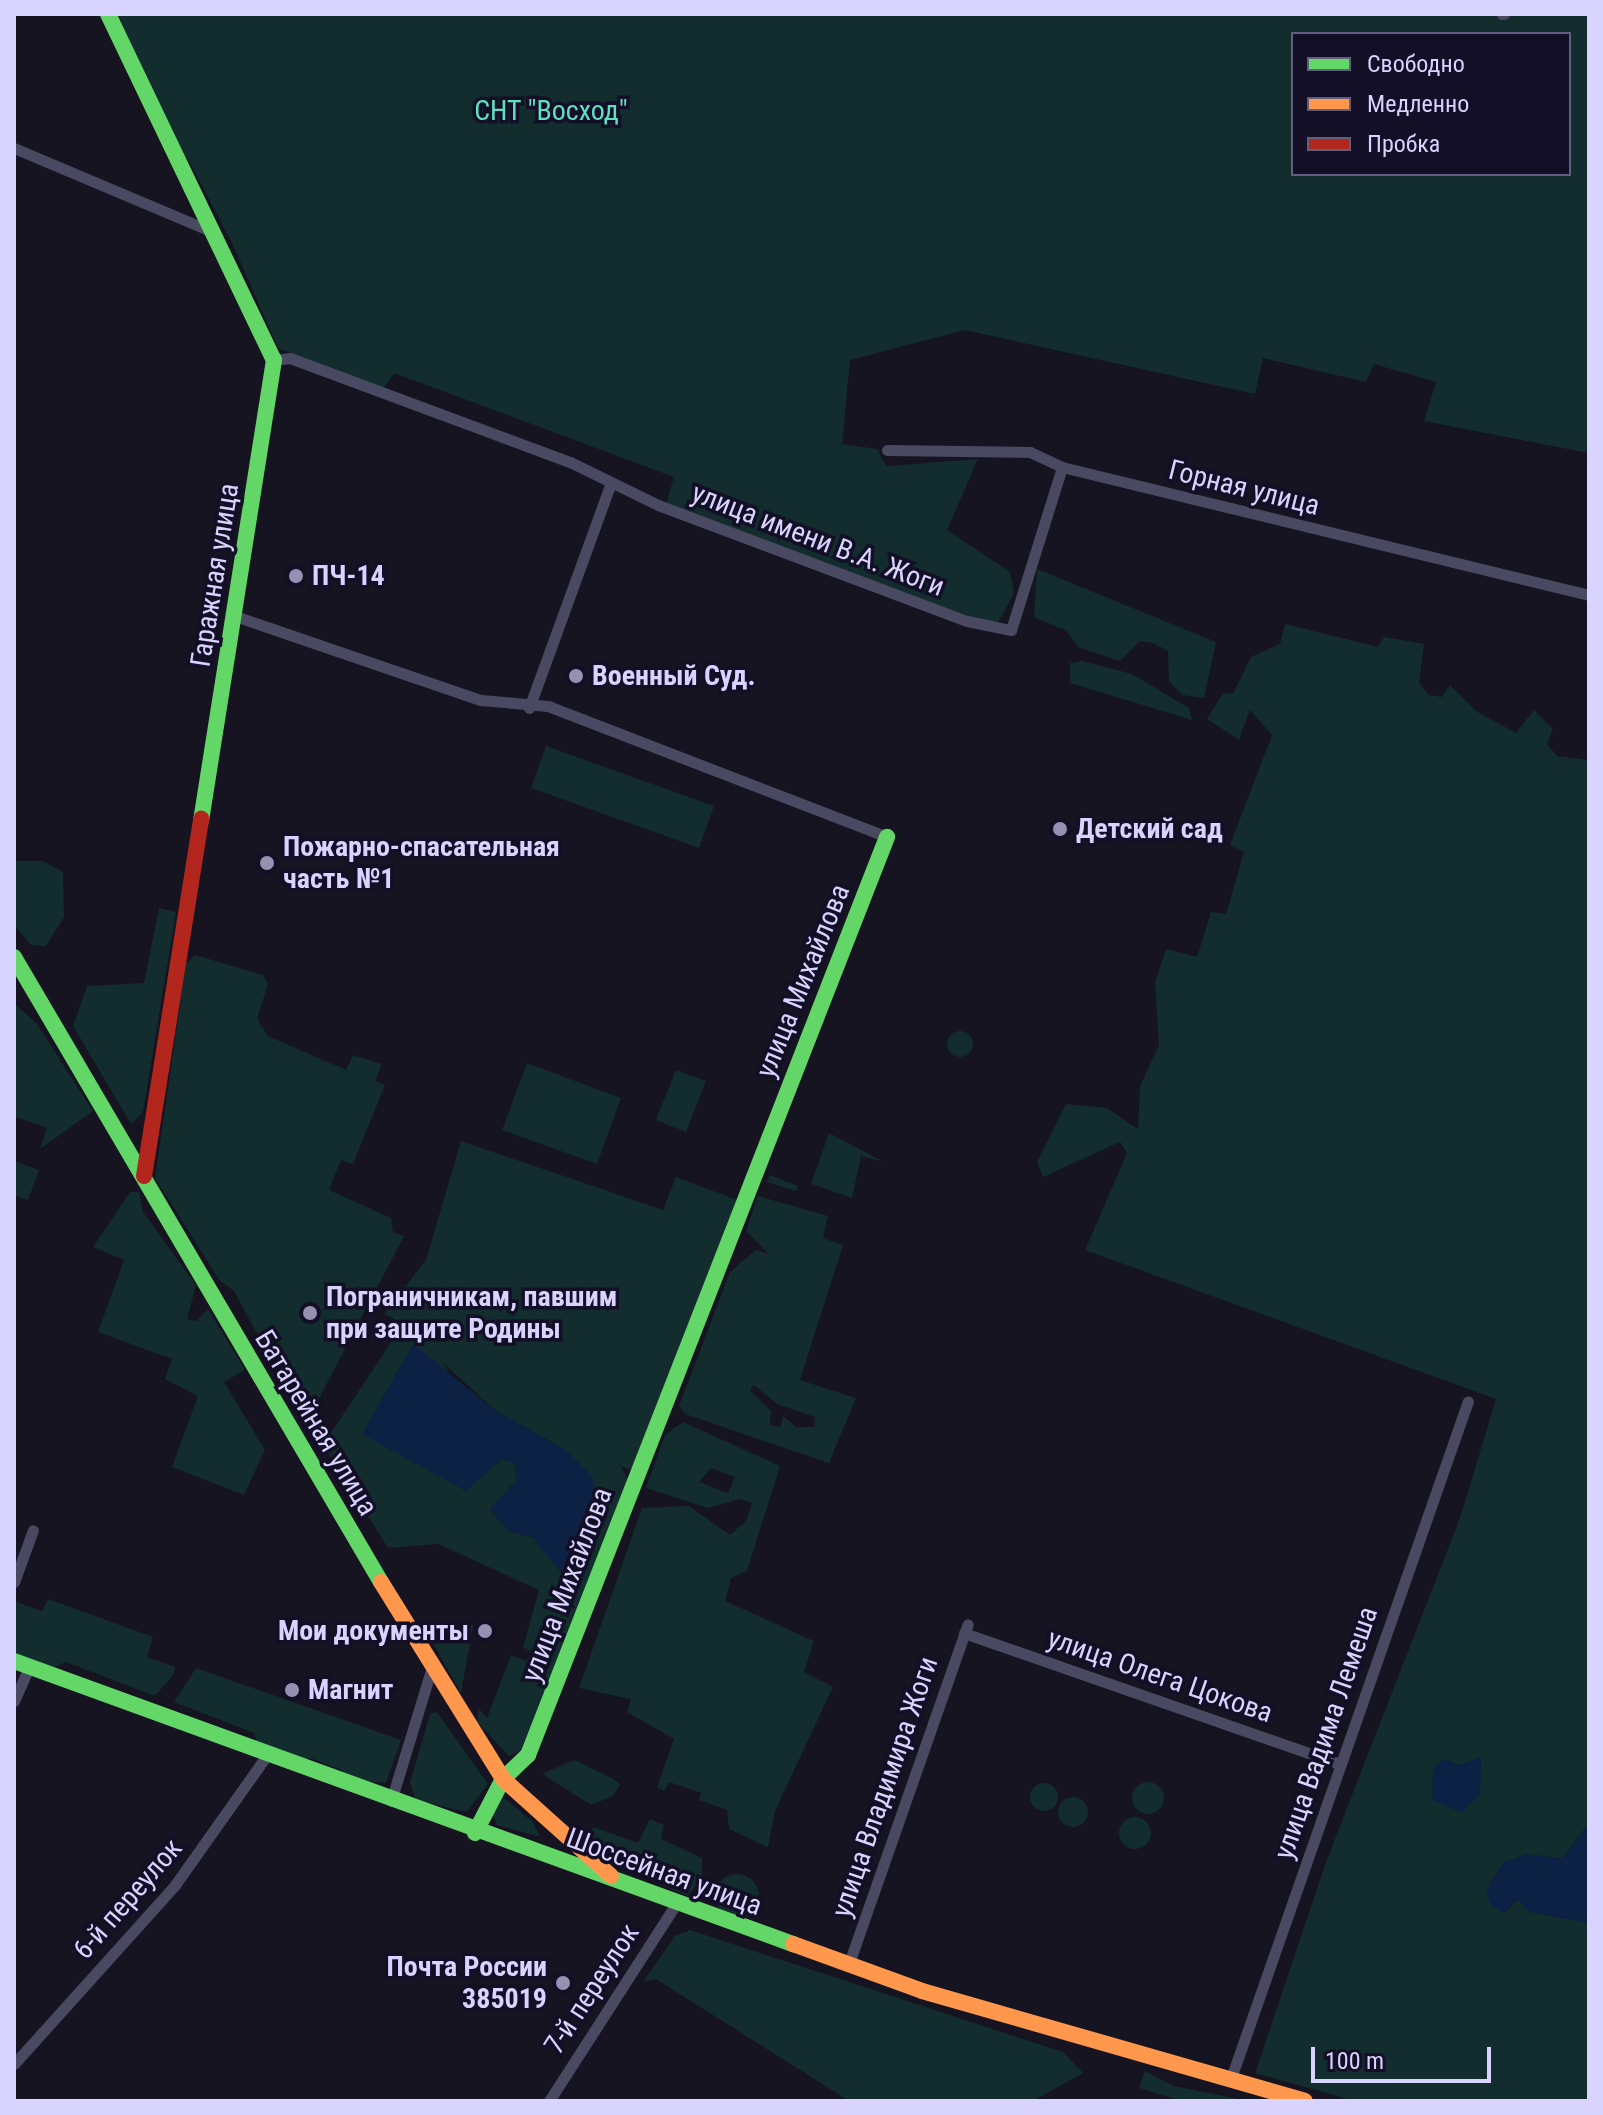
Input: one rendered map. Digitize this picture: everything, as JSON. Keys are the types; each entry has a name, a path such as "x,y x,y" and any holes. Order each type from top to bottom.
{"main road":[{"path":"108,14 274,360"},
{"name":"Гаражная улица","path":"144,1176 274,360"},
{"name":"улица Михайлова","path":"475,1833 503,1779 528,1755 887,837"},
{"name":"Батарейная улица","path":"14,957 431,1670 503,1779 618,1881"},
{"name":"Шоссейная улица","path":"22,1664 475,1833 618,1881 848,1966 1305,2101"}],"street":[{"path":"14,148 213,232"},
{"name":"улица имени В.А. Жоги","path":"274,360 290,358 967,621 1011,630 1062,467"},
{"name":"Горная улица","path":"887,450 980,447 1030,452 1062,467 1589,595"},
{"path":"529,708 611,483"},
{"name":"улица Михайлова","path":"235,616 481,700 529,708 548,706 659,746 887,837"},
{"name":"улица Вадима Лемеша","path":"1230,2081 1468,1401"},
{"path":"14,1582 33,1530"},
{"name":"улица Олега Цокова","path":"966,1628 1341,1764"},
{"name":"улица Владимира Жоги","path":"848,1966 966,1628"},
{"path":"14,1701 22,1664"},
{"path":"391,1801 431,1670"},
{"name":"6-й переулок","path":"14,2064 175,1885 267,1755"},
{"name":"7-й переулок","path":"549,2101 676,1904"}],"green space":[{"name":"СНТ \"Восход\"","path":"108,14 1589,14 1589,453 1424,421 1436,382 1374,364 1366,382 1263,358 1255,394 965,330 850,360 842,444 877,449 886,466 978,459 947,530 1010,572 1014,593 998,623 979,620 666,505 674,477 394,373 384,388 278,348 232,243 188,159 179,158"},
{"path":"1037,569 1216,642 1204,698 1182,695 1169,681 1168,651 1153,643 1140,641 1120,661 1078,647 1067,631 1034,617"},
{"path":"1285,624 1378,647 1384,637 1424,644 1419,683 1429,695 1442,697 1450,685 1476,711 1516,733 1534,710 1553,729 1547,744 1557,756 1589,760 1589,1823 1562,1859 1527,1854 1490,1882 1504,1913 1517,1900 1531,1912 1589,1923 1589,2101 1355,2101 1255,2073 1326,1862 1460,1518 1496,1399 1085,1250 1127,1153 1120,1142 1043,1177 1037,1162 1066,1104 1107,1108 1138,1129 1140,1086 1159,1045 1155,982 1166,949 1197,957 1211,912 1226,914 1244,852 1230,845 1272,735 1250,710 1239,740 1207,719 1223,693 1233,694 1251,657 1280,644","holes":["1450,1763 1459,1765 1461,1812 1446,1802"]},
{"path":"1082,661 1132,674 1189,708 1192,720 1070,683 1070,663"},
{"path":"546,746 714,806 699,848 531,788"},
{"path":"14,861 43,861 63,872 64,917 46,946 31,945 14,925"},
{"path":"159,908 176,912 143,1112 131,1124 73,1026 87,986 144,983"},
{"path":"195,955 263,975 268,984 257,1019 268,1036 346,1070 353,1055 382,1064 375,1081 385,1085 353,1164 341,1160 329,1190 391,1218 393,1232 404,1236 311,1414 293,1401 234,1291 220,1281 155,1178 186,964"},
{"path":"14,1003 37,1024 93,1111 40,1149 47,1128 14,1116"},
{"path":"960,1031 969,1035 973,1044 969,1053 960,1057 951,1053 947,1044 951,1035"},
{"path":"527,1063 621,1098 597,1164 502,1130"},
{"path":"676,1070 706,1081 686,1132 656,1120"},
{"path":"829,1133 884,1162 861,1156 852,1198 811,1184"},
{"path":"461,1141 663,1210 676,1177 737,1200 631,1470 621,1466 628,1481 570,1637 520,1751 509,1756 477,1722 479,1709 487,1718 511,1655 527,1661 531,1651 523,1647 539,1590 438,1544 388,1548 323,1445 396,1335 400,1322 384,1314 426,1260","holes":["443,1363 496,1411 566,1450 533,1538 507,1530 490,1509 516,1481 515,1463 502,1459"]},
{"path":"14,1161 39,1170 28,1200 14,1195"},
{"path":"770,1175 798,1186 796,1191 766,1182"},
{"path":"130,1192 139,1192 143,1212 196,1285 187,1319 196,1321 208,1309 245,1370 224,1382 265,1450 244,1495 172,1467 198,1396 165,1379 172,1359 98,1332 124,1260 93,1247"},
{"path":"758,1196 828,1216 823,1238 843,1245 800,1380 856,1398 829,1463 685,1414 679,1406 730,1272 756,1250 769,1254 746,1231","holes":["754,1385 777,1404 815,1417 814,1427 796,1427 783,1416 780,1427 770,1425 771,1411 750,1390"]},
{"path":"683,1422 780,1466 747,1571 731,1578 725,1601 814,1641 804,1672 833,1687 775,1811 768,1847 729,1829 727,1810 699,1800 701,1793 669,1782 664,1791 657,1787 674,1739 627,1712 631,1699 579,1688 642,1508 689,1506 730,1535 746,1521 752,1503 740,1499 708,1508 646,1488 665,1435","holes":["711,1468 735,1477 728,1493 699,1482"]},
{"path":"48,1599 153,1637 147,1657 175,1667 174,1674 155,1696 66,1662 49,1669 14,1656 14,1601 42,1611"},
{"path":"468,1623 473,1626 461,1693 433,1643"},
{"path":"196,1668 401,1740 386,1783 347,1780 342,1770 310,1758 300,1762 258,1746 254,1733 174,1702"},
{"path":"437,1712 488,1784 467,1812 416,1800 410,1783 430,1714"},
{"path":"574,1760 614,1779 620,1785 613,1796 591,1805 542,1774"},
{"path":"1148,1782 1159,1787 1164,1798 1159,1809 1148,1814 1137,1809 1132,1798 1137,1787"},
{"path":"1044,1783 1054,1787 1058,1797 1054,1807 1044,1811 1034,1807 1030,1797 1034,1787"},
{"path":"1073,1797 1084,1801 1088,1812 1084,1823 1073,1827 1062,1823 1058,1812 1062,1801"},
{"path":"504,1798 532,1821 540,1837 497,1825 492,1812"},
{"path":"1135,1817 1146,1822 1151,1833 1146,1844 1135,1849 1124,1844 1119,1833 1124,1822"},
{"path":"650,1819 664,1825 661,1839 702,1858 702,1878 688,1896 612,1864 582,1841 594,1827 638,1843"},
{"path":"737,1874 753,1880 759,1896 753,1912 737,1918 721,1912 715,1896 721,1880"},
{"path":"690,1930 1063,2052 1083,2073 1033,2101 849,2101 656,1979 643,1982 675,1936"},
{"path":"1145,2071 1174,2086 1248,2101 1179,2100 1139,2088"}],"water":[{"path":"413,1344 496,1411 566,1450 592,1476 595,1491 577,1551 562,1574 533,1538 507,1530 490,1509 516,1481 515,1463 502,1459 466,1491 362,1434"},
{"path":"1481,1757 1480,1793 1470,1805 1461,1812 1432,1800 1433,1768 1444,1759 1459,1765"},
{"path":"1589,1823 1589,1923 1530,1912 1517,1900 1503,1913 1491,1905 1486,1892 1502,1863 1527,1854 1562,1859"}],"traffic: fast":[{"path":"108,14 274,360 201,819"},
{"path":"475,1833 503,1779 528,1755 887,837"},
{"path":"14,957 381,1582"},
{"path":"14,1661 793,1944"}],"traffic: slow":[{"path":"381,1582 503,1779 611,1876"},
{"path":"793,1944 922,1991 1305,2101"}],"traffic: jam":[{"path":"144,1176 201,819"}],"place":[{"name":"ПЧ-14","path":"296,576"},
{"name":"Военный Суд.","path":"576,676"},
{"name":"Детский сад","path":"1060,829"},
{"name":"Пожарно-спасательная часть №1","path":"267,863"},
{"name":"Пограничникам, павшим при защите Родины","path":"310,1313"},
{"name":"Мои документы","path":"485,1631"},
{"name":"Магнит","path":"292,1690"},
{"name":"Почта России 385019","path":"563,1983"}]}
